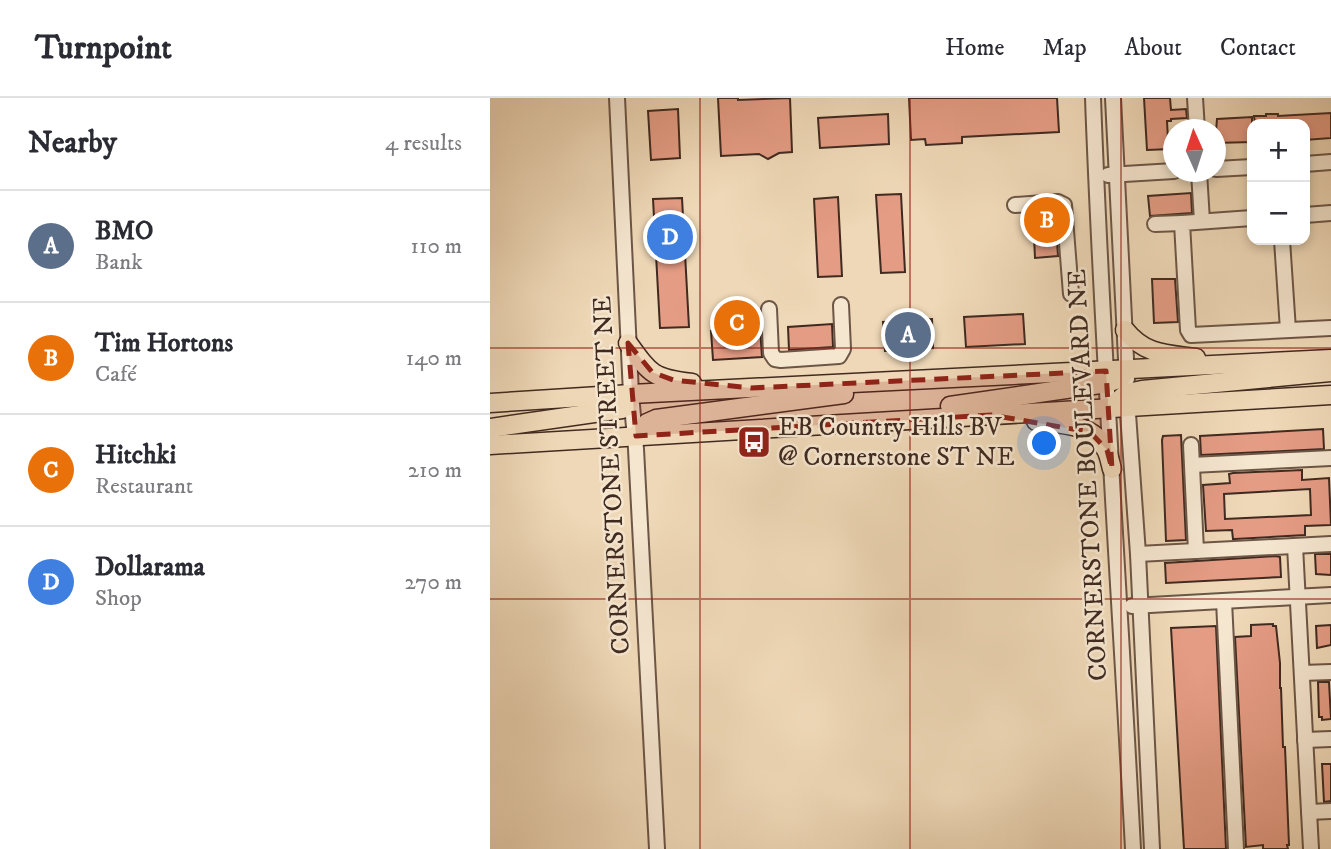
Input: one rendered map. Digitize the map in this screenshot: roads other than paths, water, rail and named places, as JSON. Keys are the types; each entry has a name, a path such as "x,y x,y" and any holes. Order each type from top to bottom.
{"main road":[{"path":"1125,330 1135,342 1153,351 1241,364"},
{"path":"628,344 642,363 660,377 689,383 751,388"},
{"path":"490,403 919,380 1121,378 1126,370 1331,359"},
{"path":"490,445 836,423 1109,410 1142,390 1331,372"},
{"path":"836,423 1106,377"},
{"path":"636,436 647,423 656,419 879,389 919,380"},
{"path":"490,428 622,409 628,406 631,394"},
{"path":"1127,401 1331,394"},
{"path":"990,415 1068,425 1090,432 1107,450 1112,469"}],"street":[{"name":"CORNERSTONE STREET NE","path":"617,98 657,849"},
{"name":"CORNERSTONE BOULEVARD NE","path":"1093,98 1133,849"},
{"name":"CORNERSTONE BOULEVARD NE","path":"1113,98 1152,849"},
{"path":"1195,98 1196,119"},
{"path":"1310,164 1331,162"},
{"path":"1226,168 1247,167"},
{"path":"1096,175 1163,172"},
{"path":"1200,182 1202,221"},
{"path":"1015,205 1058,202 1064,205 1071,294"},
{"path":"1310,215 1331,213"},
{"path":"1155,224 1247,218"},
{"path":"1182,223 1188,330 1191,335 1331,328"},
{"path":"1282,245 1289,330"},
{"path":"769,309 771,353 775,359 781,360 839,356 843,349 841,305"},
{"path":"1191,444 1196,551"},
{"path":"1192,465 1331,458"},
{"path":"1138,554 1331,544"},
{"path":"1296,546 1311,849"},
{"path":"1121,607 1331,596"},
{"path":"1224,601 1236,849"},
{"path":"1302,673 1331,672"},
{"path":"1305,740 1331,739"},
{"path":"1309,812 1331,811"}],"place":[{"name":"Tim Hortons","path":"1047,220"},
{"name":"Dollarama","path":"670,237"},
{"name":"Hitchki","path":"737,323"},
{"name":"BMO","path":"908,335"},
{"name":"EB Country Hills BV @ Cornerstone ST NE","path":"754,442"}]}
